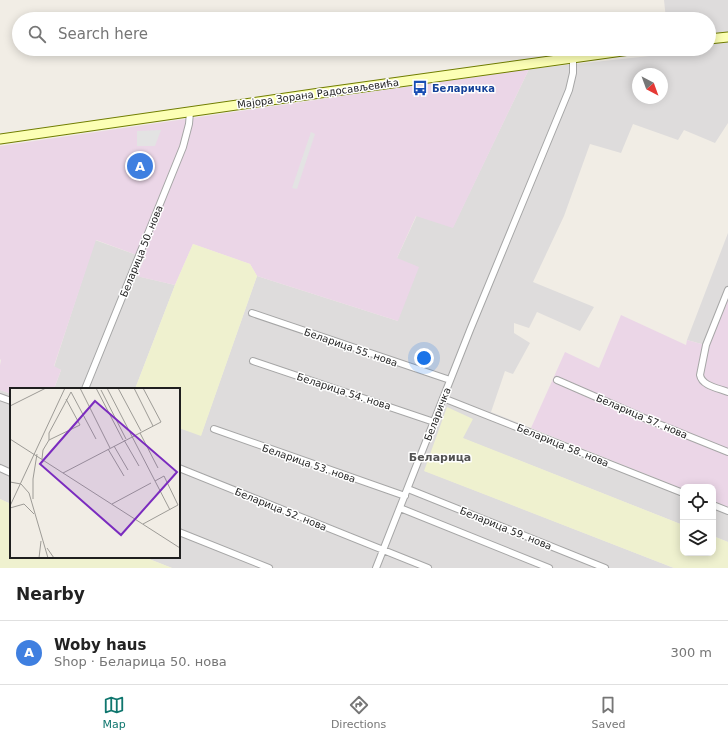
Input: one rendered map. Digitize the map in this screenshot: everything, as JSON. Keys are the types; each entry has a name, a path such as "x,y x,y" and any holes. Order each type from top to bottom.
{"main road":[{"path":"716,39 728,37"},
{"name":"Мајора Зорана Радосављевића","path":"0,139 587,56"}],"street":[{"name":"Беларичка","path":"376,568 450,380 569,90 573,73 573,58"},
{"name":"Беларица 50. нова","path":"85,388 183,147 189,124 190,112"},
{"path":"728,290 706,345 700,375 702,381 706,384 728,392"},
{"name":"Беларица 55. нова","path":"252,313 450,380"},
{"name":"Беларица 54. нова","path":"253,361 434,422"},
{"name":"Беларица 57. нова","path":"557,380 728,452"},
{"path":"0,397 10,401"},
{"name":"Беларица 58. нова","path":"443,398 680,491"},
{"name":"Беларица 53. нова","path":"214,429 405,496"},
{"path":"0,468 10,472"},
{"name":"Беларица 52. нова","path":"180,468 428,568"},
{"name":"Беларица 59. нова","path":"408,489 605,568"},
{"path":"716,506 728,511"},
{"name":"Беларица 59. нова","path":"400,508 549,568"},
{"path":"180,532 269,568"}],"shaded area":[{"path":"664,0 728,0 728,123 715,143 684,130 678,140 633,124 621,153 590,144 564,216 533,282 594,307 580,331 537,312 529,328 514,323 514,333 530,343 513,374 505,371 491,412 680,488 680,524 462,438 425,471 674,568 172,568 147,558 180,558 180,428 201,435 257,276 398,321 397,258 417,215 453,227 529,69 649,56 716,56 716,12 665,12"},
{"path":"529,69 453,228 416,216 397,258 419,267 398,321 257,276 250,264 193,244 175,285 136,276 145,258 96,240 54,366 61,370 54,388 10,388 10,394 0,390 0,146"},
{"path":"161,130 155,146 137,146 137,131"},
{"path":"311,132 315,134 297,189 292,188"},
{"path":"728,233 728,300 709,346 687,340"},
{"path":"95,240 145,258 137,276 175,285 135,388 54,388 61,370 54,367"},
{"path":"728,300 728,507 716,502 716,484 680,484 680,488 531,428 565,352 599,368 621,315 686,345 687,340 709,346"},
{"path":"0,390 10,394 10,504 0,499"},
{"path":"716,502 728,507 728,542 716,537"}],"green space":[{"path":"193,244 250,264 257,276 201,436 180,428 180,388 135,388 175,285"},
{"path":"447,407 473,419 463,438 680,524 680,556 716,556 716,537 728,542 728,568 674,568 424,471"},
{"path":"0,499 10,504 10,558 147,558 172,568 0,568"}],"place":[{"name":"Беларичка","path":"420,88"},
{"name":"Woby haus","path":"140,166"}],"district":[{"name":"Беларица","path":"440,457"}]}
